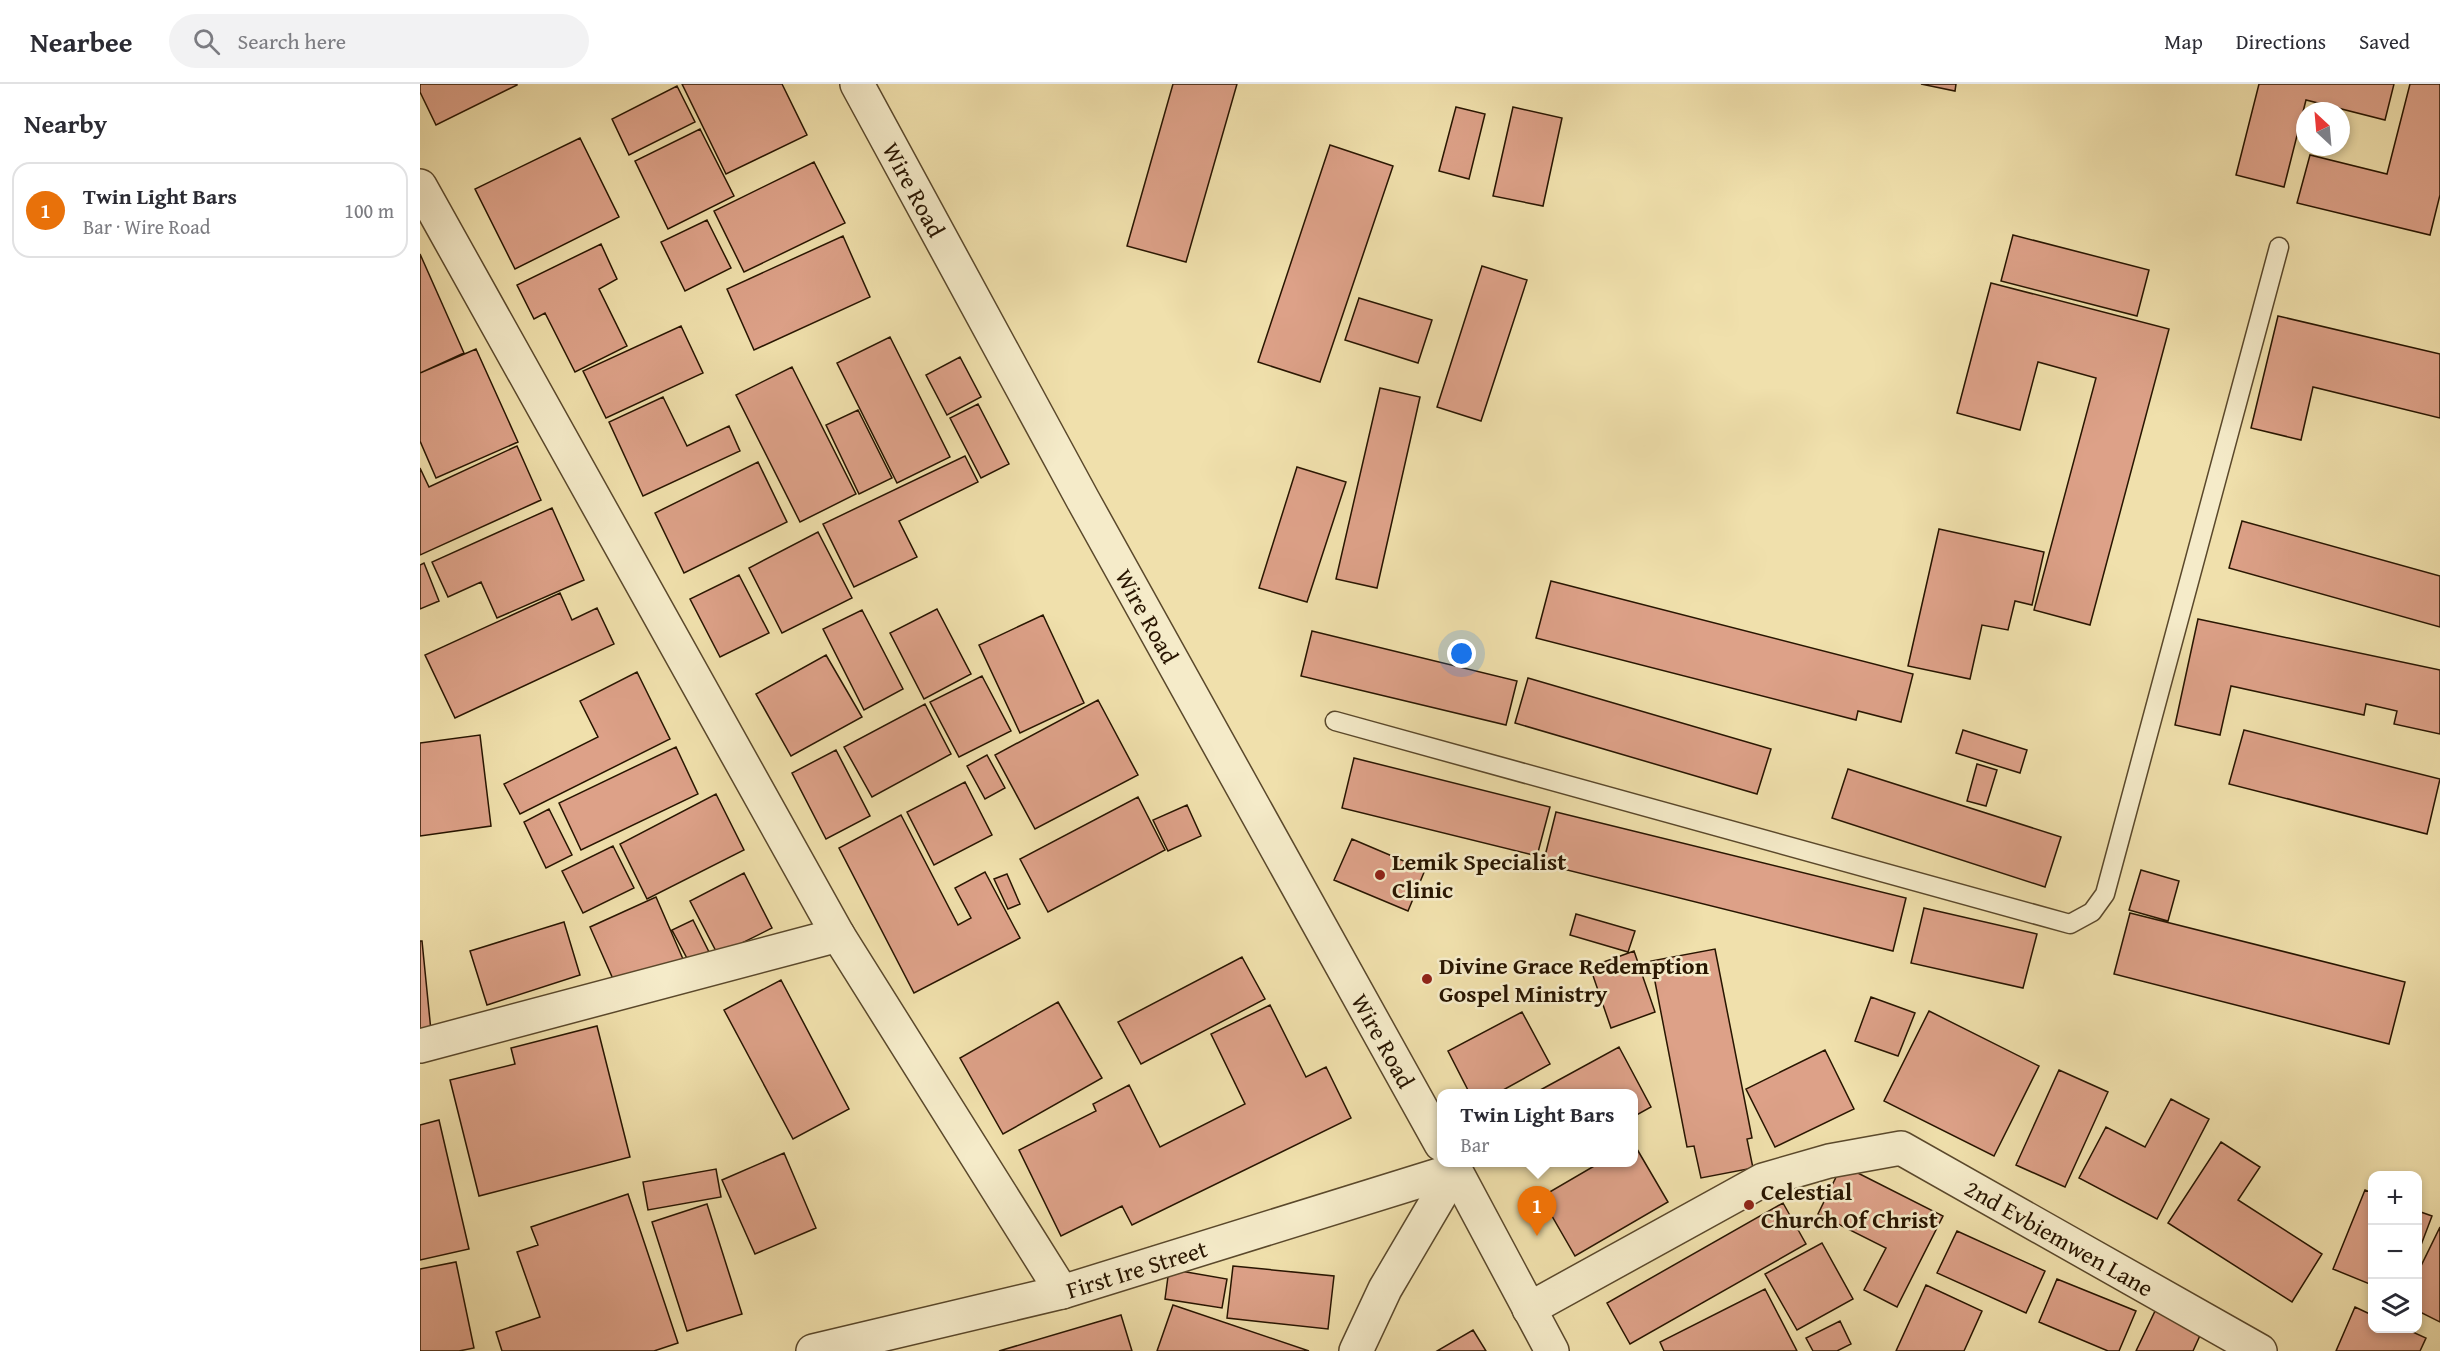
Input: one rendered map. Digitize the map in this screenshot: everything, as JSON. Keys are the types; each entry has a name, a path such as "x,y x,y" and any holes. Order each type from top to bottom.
{"street":[{"name":"Wire Road","path":"857,84 1083,500 1437,1137"},
{"path":"420,186 838,935 1062,1292"},
{"path":"420,1046 838,935"},
{"name":"2nd Evbiemwen Lane","path":"1529,1310 1763,1180 1829,1161 1901,1148 2260,1351"},
{"name":"First Ire Street","path":"813,1351 1062,1292 1437,1163"},
{"path":"1356,1351 1445,1167"},
{"name":"Wire Road","path":"1453,1167 1552,1351"}],"lane":[{"path":"1335,721 2070,924 2092,912 2105,894 2279,247"}],"building":[{"path":"420,84 517,85 436,125 420,92"},
{"path":"682,84 782,84 807,135 726,174"},
{"path":"1173,84 1237,84 1186,262 1127,246"},
{"path":"1921,84 1956,84 1955,91"},
{"path":"2259,84 2394,84 2385,120 2350,111 2350,102 2306,100 2305,102 2296,102 2296,140 2284,187 2236,175"},
{"path":"2410,84 2440,84 2440,195 2430,235 2297,203 2310,156 2387,174"},
{"path":"677,86 695,122 629,155 612,119"},
{"path":"1456,107 1485,114 1469,179 1439,171"},
{"path":"1513,107 1562,118 1543,206 1493,196"},
{"path":"700,129 734,196 668,229 635,161"},
{"path":"580,138 619,217 515,269 475,189"},
{"path":"1330,145 1393,166 1320,382 1258,362"},
{"path":"814,162 845,223 744,272 714,211"},
{"path":"707,220 731,268 685,291 661,242"},
{"path":"2013,235 2149,270 2137,316 2001,281"},
{"path":"843,236 870,297 754,350 727,289"},
{"path":"601,244 617,279 599,289 627,346 575,372 545,313 534,319 517,285"},
{"path":"420,254 464,353 420,373"},
{"path":"1482,266 1527,280 1481,421 1437,407"},
{"path":"1991,283 2169,329 2090,625 2034,610 2096,378 2038,362 2020,430 1957,413"},
{"path":"1359,298 1432,320 1418,363 1345,340"},
{"path":"2278,316 2440,354 2440,418 2313,387 2301,440 2251,428"},
{"path":"681,326 703,373 606,418 583,371"},
{"path":"890,337 950,457 897,483 837,363"},
{"path":"476,349 518,442 436,478 420,441 420,373"},
{"path":"960,357 981,397 947,415 926,375"},
{"path":"792,367 856,494 800,522 736,395"},
{"path":"1380,388 1420,397 1377,588 1336,579"},
{"path":"663,397 687,446 729,426 740,451 643,496 609,422"},
{"path":"978,404 1009,464 981,478 950,418"},
{"path":"858,410 892,478 859,494 826,425"},
{"path":"517,446 541,500 420,555 420,468 429,487"},
{"path":"965,456 978,482 899,521 917,557 854,587 823,524"},
{"path":"758,462 787,522 684,573 655,513"},
{"path":"1297,467 1346,482 1307,602 1259,588"},
{"path":"552,508 584,580 497,618 481,582 448,597 432,562"},
{"path":"2242,521 2440,576 2440,627 2229,568"},
{"path":"1939,529 2044,552 2032,605 2015,601 2008,630 1982,625 1970,679 1908,666"},
{"path":"818,532 852,598 782,633 749,568"},
{"path":"424,563 439,601 420,609 420,565"},
{"path":"739,575 769,633 720,657 690,599"},
{"path":"1551,581 1913,674 1901,722 1858,711 1856,720 1536,638"},
{"path":"560,593 572,620 597,608 614,644 455,718 425,655"},
{"path":"937,609 971,674 924,699 890,633"},
{"path":"862,610 903,689 864,710 823,629"},
{"path":"1043,615 1084,703 1020,733 979,645"},
{"path":"2198,619 2440,670 2440,734 2394,724 2397,711 2366,704 2364,715 2231,686 2220,735 2175,725"},
{"path":"1312,631 1517,681 1506,725 1301,676"},
{"path":"826,655 862,717 791,756 756,694"},
{"path":"637,672 670,739 520,814 504,784 598,737 580,701"},
{"path":"982,676 1011,731 959,757 930,702"},
{"path":"1528,678 1771,749 1757,794 1515,723"},
{"path":"1098,700 1138,775 1035,829 995,755"},
{"path":"925,704 951,754 872,797 844,747"},
{"path":"1963,730 2027,750 2020,773 1956,753"},
{"path":"2244,730 2440,779 2427,834 2229,784"},
{"path":"480,735 491,826 420,836 420,743"},
{"path":"676,747 698,794 581,850 559,803"},
{"path":"836,750 870,816 826,839 792,773"},
{"path":"987,755 1005,788 985,799 967,766"},
{"path":"1354,758 1550,807 1537,856 1342,808"},
{"path":"1977,764 1997,770 1986,806 1967,801"},
{"path":"1848,769 2061,837 2045,887 1832,818"},
{"path":"965,782 992,835 934,865 907,812"},
{"path":"716,794 744,850 647,899 620,844"},
{"path":"1138,797 1165,850 1048,912 1020,859"},
{"path":"1187,805 1201,836 1168,851 1153,820"},
{"path":"549,809 572,855 546,868 524,822"},
{"path":"1556,812 1906,898 1893,951 1543,864"},
{"path":"901,815 958,925 971,918 955,888 985,872 1020,938 914,993 839,848"},
{"name":"Lemik Specialist Clinic","path":"1352,839 1425,870 1408,911 1334,880"},
{"path":"613,846 634,888 583,913 562,871"},
{"path":"2141,870 2179,881 2168,921 2129,910"},
{"path":"744,873 772,928 718,955 690,901"},
{"path":"1007,874 1020,904 1008,909 994,879"},
{"path":"656,897 683,959 617,988 590,927"},
{"path":"1924,908 2037,934 2023,988 1911,963"},
{"path":"2130,913 2405,982 2389,1044 2114,974"},
{"path":"1576,914 1635,931 1628,952 1570,935"},
{"path":"693,920 709,952 689,962 672,930"},
{"path":"564,922 580,975 487,1005 470,951"},
{"path":"420,941 422,941 431,1031 420,1032"},
{"path":"1715,949 1752,1138 1747,1139 1753,1168 1701,1178 1694,1146 1687,1147 1651,961"},
{"path":"1634,951 1655,1012 1611,1028 1590,967"},
{"path":"1242,957 1265,999 1141,1064 1118,1022"},
{"path":"781,980 849,1109 793,1139 724,1010"},
{"path":"1871,997 1915,1013 1898,1056 1855,1041"},
{"path":"1058,1002 1102,1078 1003,1134 960,1058"},
{"path":"1270,1005 1306,1077 1326,1067 1351,1118 1132,1225 1122,1206 1061,1236 1019,1150 1096,1111 1093,1104 1129,1085 1160,1147 1245,1104 1211,1034"},
{"path":"1929,1011 2039,1066 1994,1156 1884,1101"},
{"path":"1522,1012 1550,1064 1505,1089 1467,1089 1448,1051"},
{"path":"597,1026 630,1157 479,1196 450,1080 515,1064 511,1048"},
{"path":"1619,1047 1651,1107 1638,1114 1638,1089 1542,1089"},
{"path":"1825,1050 1854,1109 1775,1147 1746,1089"},
{"path":"2059,1070 2108,1092 2065,1187 2016,1165"},
{"path":"2171,1099 2209,1119 2157,1219 2079,1178 2106,1127 2145,1147"},
{"path":"439,1120 469,1249 420,1260 420,1125"},
{"path":"2221,1142 2260,1167 2238,1200 2322,1254 2292,1302 2168,1223"},
{"path":"1638,1151 1668,1202 1575,1256 1541,1197 1592,1167 1638,1167"},
{"path":"784,1153 816,1228 755,1254 722,1180"},
{"path":"1842,1165 1943,1216 1897,1307 1864,1290 1886,1248 1818,1214"},
{"path":"716,1169 721,1197 648,1210 643,1182"},
{"path":"2365,1190 2368,1191 2368,1283 2333,1269"},
{"path":"628,1194 678,1343 654,1351 502,1351 496,1332 540,1317 517,1252 538,1245 531,1227"},
{"path":"1783,1203 1806,1244 1630,1344 1607,1303"},
{"path":"707,1204 742,1314 687,1331 652,1222"},
{"path":"2422,1212 2432,1216 2422,1242"},
{"path":"2440,1227 2440,1322 2422,1313 2422,1264"},
{"path":"1957,1231 2045,1271 2026,1313 1937,1273"},
{"path":"1822,1243 1853,1299 1797,1330 1765,1274"},
{"path":"456,1262 474,1348 459,1351 420,1351 420,1269"},
{"path":"1233,1266 1334,1276 1328,1329 1227,1318"},
{"path":"1169,1269 1227,1279 1222,1308 1165,1299"},
{"path":"2057,1279 2136,1311 2119,1351 2108,1351 2039,1322"},
{"path":"1926,1285 1982,1311 1964,1351 1896,1351"},
{"path":"1765,1289 1797,1351 1664,1351 1660,1342"},
{"path":"1173,1305 1309,1351 1157,1351"},
{"path":"2355,1307 2368,1313 2368,1333 2415,1333 2426,1338 2420,1351 2336,1351"},
{"path":"2156,1309 2202,1331 2193,1351 2136,1351"},
{"path":"1121,1315 1132,1351 999,1351"},
{"path":"1840,1321 1851,1344 1837,1351 1813,1351 1806,1338"},
{"path":"1473,1330 1486,1351 1437,1351"}],"place":[{"name":"Lemik Specialist Clinic","path":"1380,875"},
{"name":"Divine Grace Redemption Gospel Ministry","path":"1427,979"},
{"name":"Celestial Church Of Christ","path":"1749,1205"},
{"name":"Twin Light Bars","path":"1537,1236"}]}
